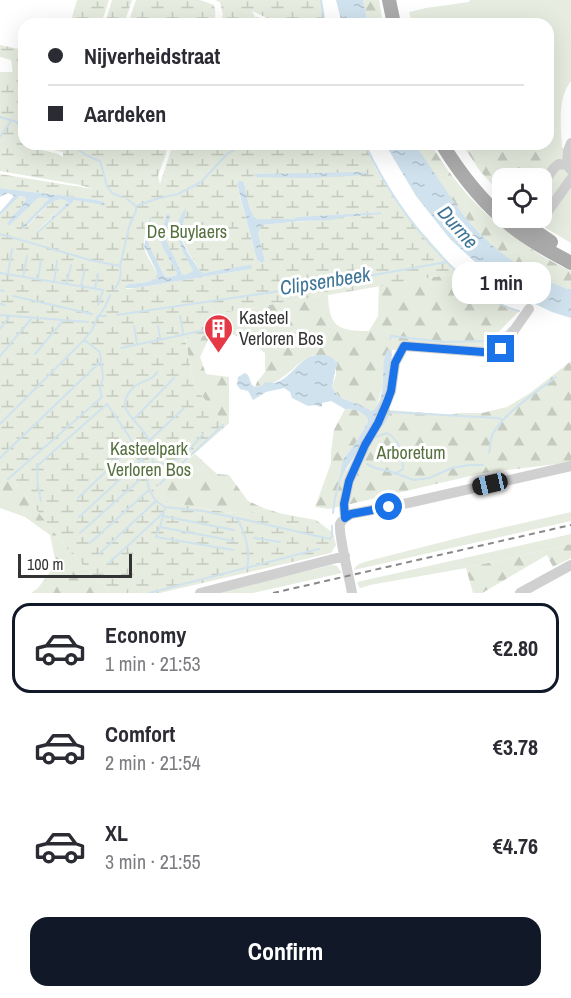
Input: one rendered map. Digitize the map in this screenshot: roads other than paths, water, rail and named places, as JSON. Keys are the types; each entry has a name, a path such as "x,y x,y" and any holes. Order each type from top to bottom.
{"main road":[{"path":"389,0 393,18"},
{"path":"398,0 402,18"},
{"path":"446,150 459,171 492,208"},
{"path":"456,150 477,180 492,196"},
{"path":"524,228 571,263"},
{"path":"531,235 571,254"}],"street":[{"path":"552,171 556,166 562,164 569,167 570,146"},
{"path":"531,235 571,179"},
{"path":"345,518 344,504 349,481 387,402 395,363 404,346 496,353 529,309"},
{"path":"352,593 340,526 351,514 571,466"},
{"path":"200,593 345,556"},
{"path":"520,593 571,565"}],"water":[{"path":"336,0 363,0 367,18 340,18"},
{"name":"Durme","path":"389,150 419,150 462,213 485,239 525,269 571,290 571,318 533,303 497,282 450,239 416,196"},
{"path":"362,172 367,175 309,178 257,177 254,175 255,174"},
{"path":"239,181 244,182 250,207 257,219 293,219 381,212 382,214 262,225 258,233 265,261 262,263 257,260 237,184"},
{"path":"0,188 90,199 102,201 105,204 75,200 36,233 68,202 54,201 22,229 49,199 41,197 37,199 10,225 7,225 26,199 20,196 0,215 14,196 8,193 0,197"},
{"path":"186,208 181,232 183,242 200,271 204,273 249,265 252,266 251,269 125,288 129,284 148,282 158,277 144,246 150,217 152,217 149,245 164,275 166,277 177,274 161,242 167,214 170,215 165,238 182,274 193,271 181,247 178,234 179,220"},
{"path":"387,350 391,351 391,360 387,395 360,448 342,475 344,458 368,422 367,417 357,410 345,409 331,401 322,403 320,407 308,406 292,398 290,392 284,388 266,392 253,400 248,391 240,389 237,385 238,377 245,373 255,387 262,386 265,382 280,381 311,356 324,355 332,358 338,364 332,387 337,394 373,411 381,397"}],"waterway":[{"path":"321,0 324,18"},
{"path":"0,117 18,122"},
{"path":"0,137 11,121"},
{"path":"79,150 100,161 107,186 112,193 122,197"},
{"name":"Clipsenbeek","path":"136,206 178,194 201,182 227,154 234,150"},
{"path":"368,150 381,176 401,206 447,262"},
{"name":"Clipsenbeek","path":"114,289 120,278 120,266 129,227 136,211 136,206 127,199"},
{"path":"0,234 90,260 120,266"},
{"path":"8,274 12,249"},
{"path":"23,277 27,256"},
{"path":"38,279 41,260"},
{"path":"54,282 57,261"},
{"name":"Clipsenbeek","path":"117,315 294,289 447,262 488,298 519,311"},
{"path":"67,283 71,265"},
{"path":"81,286 85,269"},
{"path":"0,273 103,290 98,305"},
{"path":"95,288 98,274"},
{"path":"0,290 4,291"},
{"name":"Clipsenbeek","path":"99,316 110,295"},
{"path":"13,296 92,314"},
{"path":"0,304 5,305"},
{"path":"0,315 88,322"},
{"path":"8,479 102,397 100,389 103,378 100,352 84,340 92,330 98,316 106,316"},
{"path":"180,316 183,333"},
{"path":"0,329 9,317"},
{"path":"0,356 32,318"},
{"path":"35,354 62,322"},
{"path":"134,326 137,344"},
{"path":"158,326 160,338"},
{"path":"390,339 391,336 444,342 487,341 499,339 510,328"},
{"path":"121,348 205,330"},
{"path":"0,424 84,340"},
{"path":"0,458 101,361"},
{"path":"157,372 153,377 134,387 127,395 125,403 130,416 150,443 153,462 160,464 174,461 181,457 203,434"},
{"path":"489,453 494,431 501,422 556,377"},
{"path":"133,420 174,378"},
{"name":"Clipsenbeek","path":"41,501 37,466 107,404 144,463 149,490 156,501 165,507 237,518 246,542 247,568"},
{"path":"149,441 184,408"},
{"path":"383,424 390,412 503,420"},
{"path":"160,484 223,425"},
{"path":"376,437 387,433 398,444 403,469 395,474"},
{"path":"78,498 134,445"},
{"path":"79,517 141,460"},
{"path":"367,464 414,480 429,478 452,468 483,465"},
{"path":"333,513 342,472"},
{"path":"80,533 145,475"},
{"path":"90,543 149,490"},
{"path":"99,554 156,501"},
{"path":"165,508 163,516 234,530"},
{"path":"109,563 162,514"},
{"path":"163,516 160,527 234,541"},
{"path":"238,518 330,539 332,526"},
{"path":"160,527 156,537 233,550"},
{"path":"254,538 280,542"},
{"path":"149,593 319,549"}],"railway":[{"path":"273,593 571,525"}],"place":[{"name":"Kasteel Verloren Bos","path":"218,354"}],"park label":[{"name":"De Buylaers","path":"187,232"},
{"name":"Arboretum","path":"411,453"},
{"name":"Kasteelpark Verloren Bos","path":"149,459"}]}
